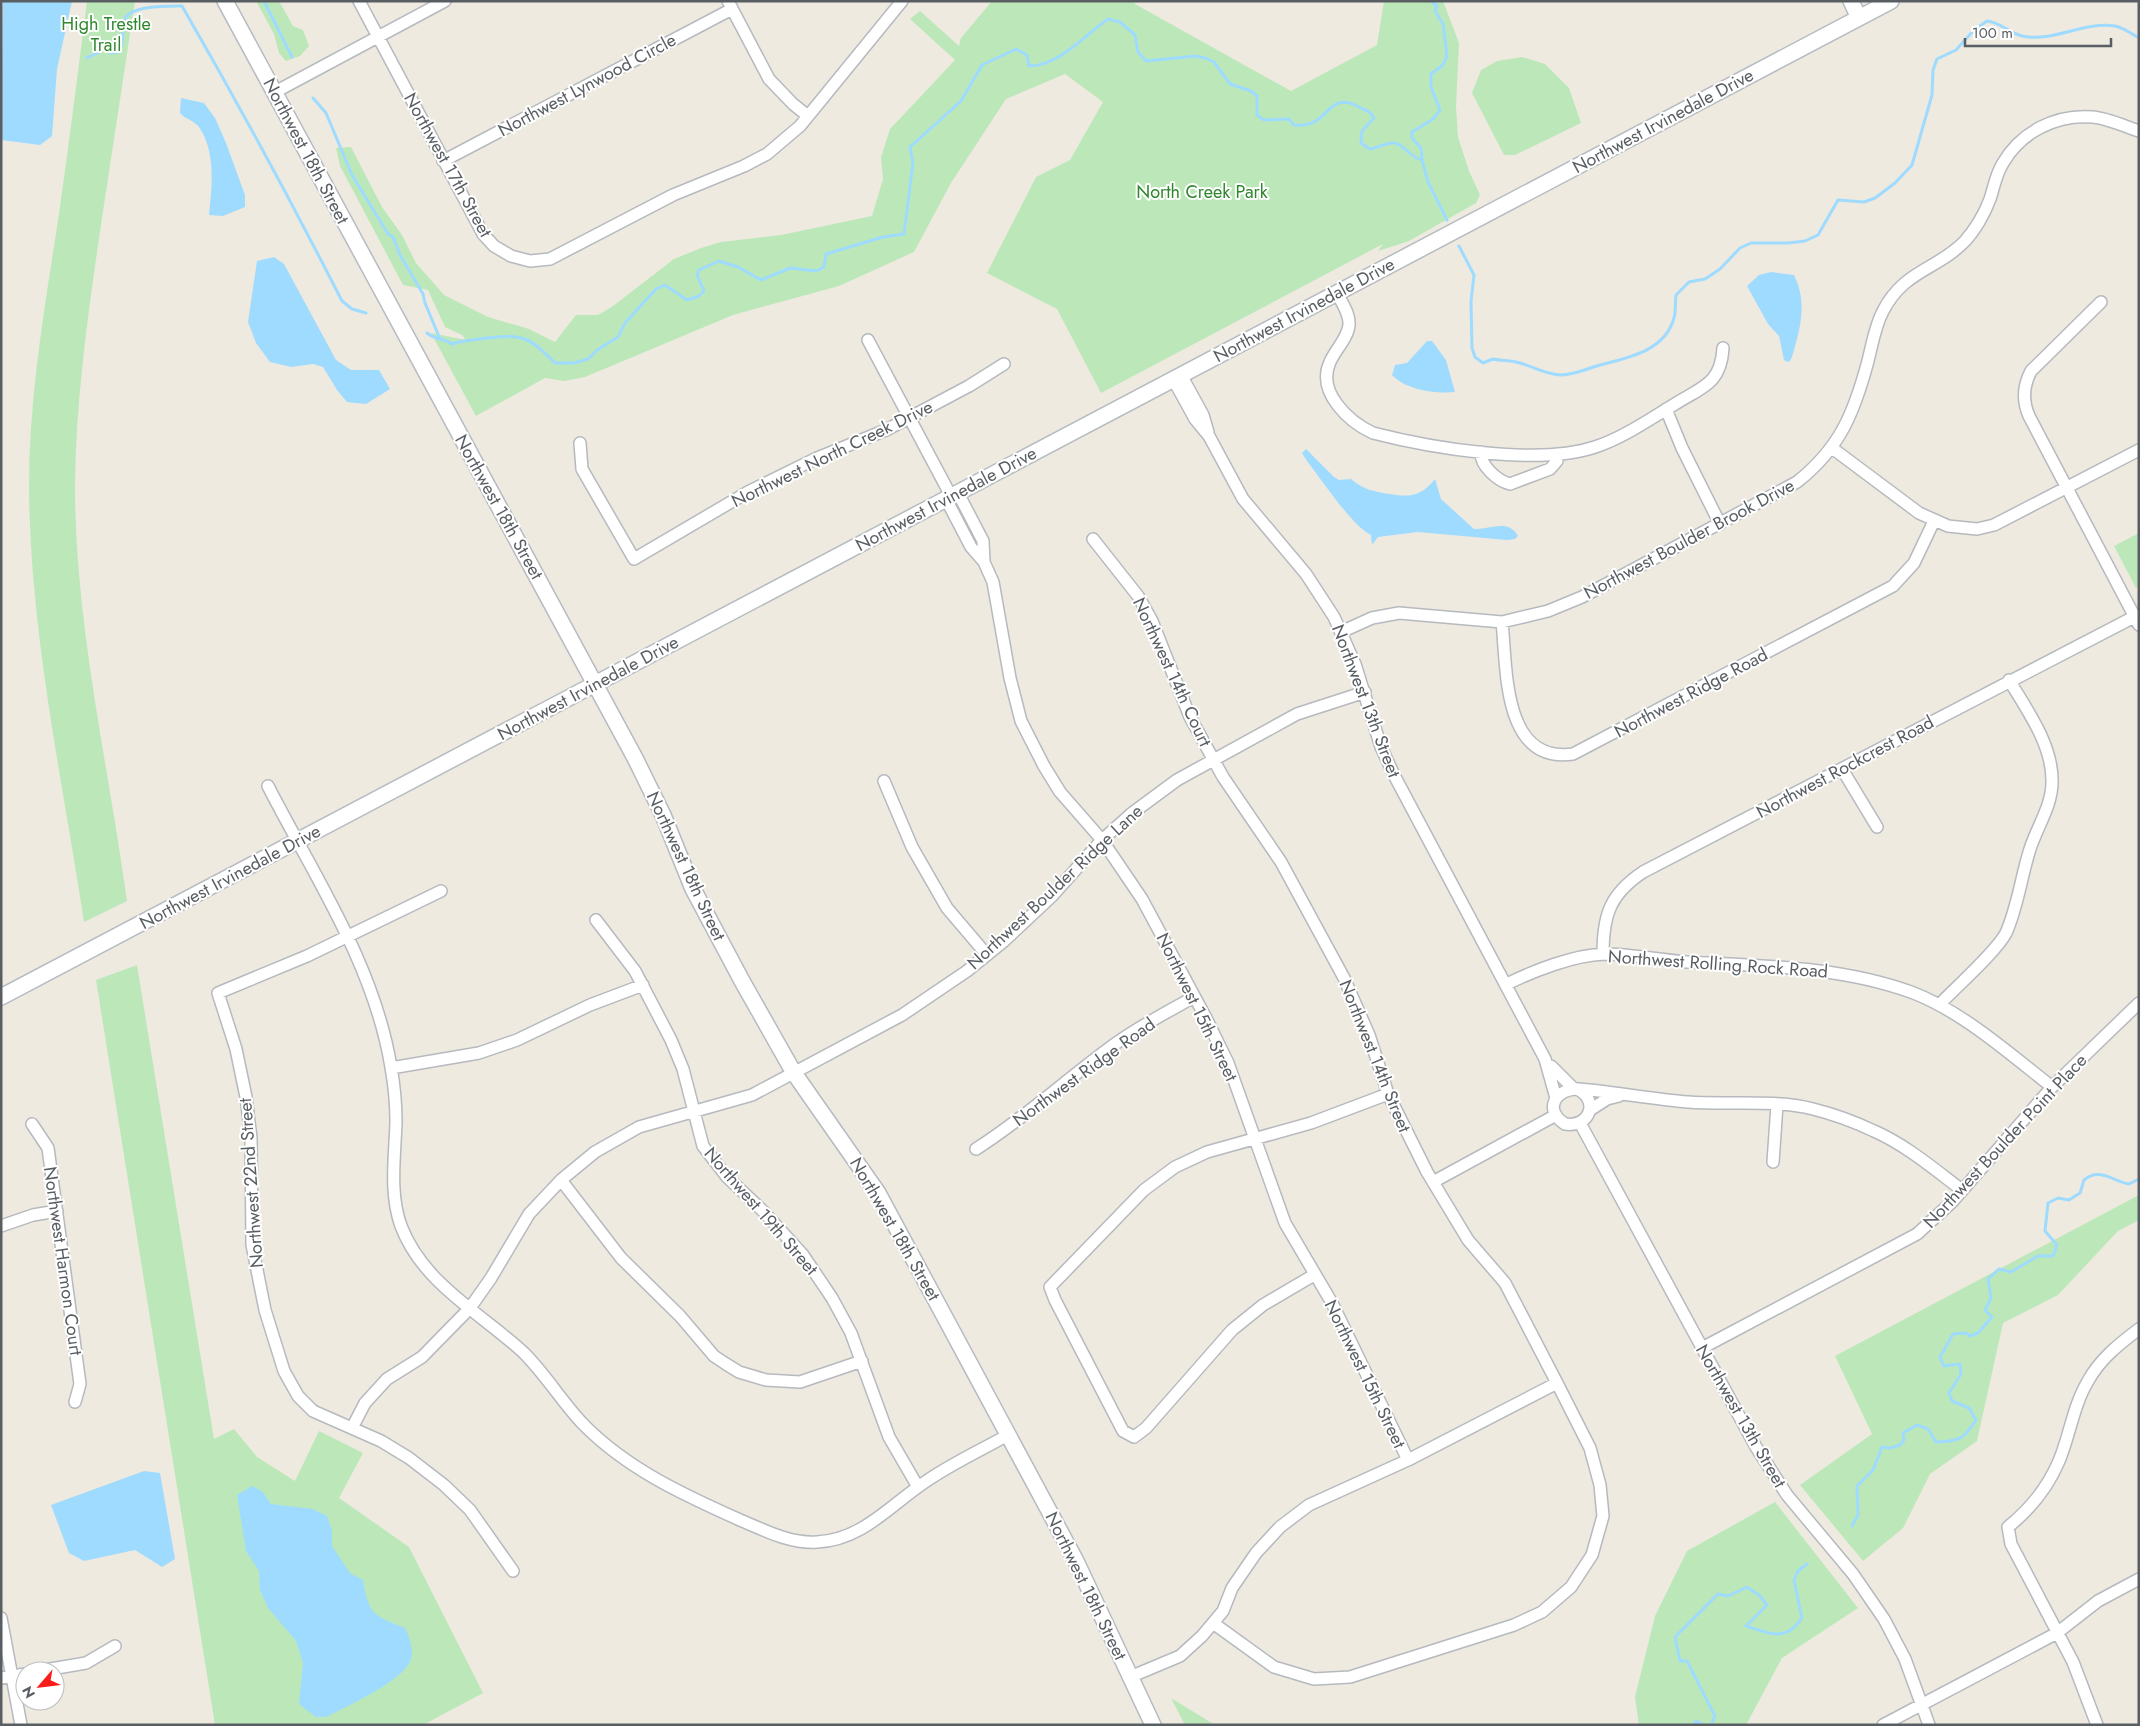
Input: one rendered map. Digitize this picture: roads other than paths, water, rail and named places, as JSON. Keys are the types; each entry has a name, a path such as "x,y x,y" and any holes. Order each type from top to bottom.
{"main road":[{"name":"Northwest 18th Street","path":"225,1 595,684 664,815 693,889 794,1073 878,1193 1092,1591 1153,1725"},
{"path":"1851,1 1859,18"},
{"name":"Northwest Irvinedale Drive","path":"1,997 1891,1"}],"street":[{"name":"Northwest 17th Street","path":"360,1 483,234 494,246 511,256 530,260 550,259 673,195 744,166 766,154 789,136 808,116 902,1"},
{"path":"275,92 445,1"},
{"path":"730,5 769,79 793,104 808,116"},
{"name":"Northwest Lynwood Circle","path":"443,161 730,5"},
{"name":"Northwest Boulder Brook Drive","path":"1341,632 1372,618 1399,613 1502,622 1541,613 1570,603 1797,482 1813,469 1832,448 1847,424 1858,397 1878,325 1889,300 1909,278 1950,254 1966,240 1989,201 2003,163 2016,145 2027,134 2047,124 2070,118 2093,116 2139,131"},
{"path":"1337,293 1348,316 1349,328 1331,359 1326,376 1330,390 1342,411 1361,428 1373,433 1481,452 1557,454 1596,447 1708,385 1721,368 1723,348"},
{"path":"2101,302 2031,371 2024,391 2026,410 2136,621"},
{"name":"Northwest 15th Street","path":"868,340 952,496 983,541 984,562 993,582 1008,670 1021,721 1044,766 1060,792 1102,840 1142,899 1194,997 1228,1063 1254,1140 1285,1222 1332,1304 1408,1460"},
{"name":"Northwest North Creek Drive","path":"580,443 582,469 634,559 782,474 874,436 969,386 1004,364"},
{"name":"Northwest 13th Street","path":"1177,377 1203,415 1209,436 1243,499 1306,574 1341,632 1365,692 1378,740 1394,775 1507,984 1545,1059 1552,1078 1556,1098"},
{"path":"1666,409 1689,464 1720,524"},
{"path":"1832,448 1934,522 1962,529 1994,525 2139,450"},
{"path":"1481,452 1484,463 1500,479 1510,484 1555,466 1557,454"},
{"name":"Northwest Ridge Road","path":"1502,622 1508,690 1513,712 1521,730 1534,746 1542,751 1562,756 1573,754 1893,586 1914,563 1934,522"},
{"name":"Northwest 14th Court","path":"1094,539 1138,596 1152,620 1177,689 1213,758"},
{"name":"Northwest Rockcrest Road","path":"1602,954 1606,914 1615,897 1628,882 1643,872 2009,680 2136,621"},
{"path":"1939,1005 2005,935 2017,904 2030,849 2045,812 2052,782 2048,754 2032,718 2009,680"},
{"name":"Northwest Boulder Ridge Lane","path":"352,1428 366,1403 387,1379 422,1357 470,1308 491,1278 529,1214 561,1180 595,1152 616,1138 648,1124 752,1095 902,1015 953,981 987,955 1051,897 1102,840 1156,794 1213,758 1297,714 1365,692"},
{"name":"Northwest 14th Street","path":"1213,758 1281,862 1344,978 1369,1035 1388,1094 1433,1182 1468,1240 1504,1283 1557,1383 1590,1448 1600,1485 1603,1516 1592,1555 1571,1587 1542,1612 1514,1625 1350,1677 1314,1679 1274,1667 1213,1623"},
{"path":"1842,769 1878,827"},
{"path":"884,780 912,847 939,894 958,923 987,955"},
{"path":"268,786 348,936 365,974 383,1025 391,1068 396,1116 394,1193 400,1223 410,1246 435,1278 525,1355 583,1424 623,1458 667,1486 781,1538 816,1543 852,1535 880,1518 918,1487 947,1468 1008,1435"},
{"path":"348,936 441,891"},
{"name":"Northwest 19th Street","path":"596,920 635,971 671,1040 683,1069 692,1112 703,1146 710,1158 803,1255 832,1298 851,1333 889,1437 918,1487"},
{"name":"Northwest 22nd Street","path":"348,936 218,993 236,1049 246,1097 250,1138 252,1245 265,1310 284,1371 298,1396 312,1411 381,1440 444,1485 470,1510 513,1571"},
{"name":"Northwest Rolling Rock Road","path":"1507,984 1537,969 1602,954 1667,961 1812,969 1864,978 1911,992 1939,1005 2001,1047 2052,1087"},
{"path":"391,1068 479,1052 509,1042 590,1005 643,985"},
{"name":"Northwest Ridge Road","path":"976,1149 1018,1120 1116,1044 1148,1022 1194,997"},
{"name":"Northwest Boulder Point Place","path":"1702,1348 1917,1234 1953,1201 2052,1087 2139,1003"},
{"name":"Northwest 13th Street","path":"1545,1059 1576,1089"},
{"path":"1576,1089 1585,1095 1589,1101 1590,1110 1587,1117 1580,1123 1565,1124 1556,1116 1553,1106 1556,1098 1562,1091 1576,1089 1690,1102 1777,1105 1812,1109 1874,1131 1904,1147 1962,1190"},
{"path":"1314,1275 1263,1305 1232,1330 1146,1428 1134,1437 1123,1431 1055,1300 1050,1286 1144,1190 1175,1167 1207,1152 1311,1123 1388,1094"},
{"path":"1590,1110 1607,1099 1623,1095"},
{"path":"1772,1162 1777,1105"},
{"path":"1433,1182 1556,1116"},
{"name":"Northwest 13th Street","path":"1580,1123 1756,1447 1787,1495 1853,1574 1884,1619 1905,1659 1929,1725"},
{"name":"Northwest Harmon Court","path":"32,1124 48,1148 58,1211 80,1384 76,1402"},
{"path":"561,1180 621,1258 670,1305 714,1356 739,1372 766,1380 800,1382 862,1361"},
{"path":"1,1226 33,1215 58,1211"},
{"path":"2097,1725 2073,1662 2011,1544 2008,1527 2027,1512 2059,1461 2071,1422 2088,1381 2110,1351 2139,1329"},
{"path":"1130,1677 1180,1656 1202,1636 1223,1611 1232,1588 1256,1553 1280,1526 1309,1505 1408,1460 1557,1383"},
{"path":"1883,1725 2057,1633 2098,1601 2139,1579"},
{"path":"1,1618 7,1677 21,1725"},
{"path":"65,1666 86,1662 115,1646"}],"water":[{"path":"3,1 72,1 57,69 52,136 40,145 1,140"},
{"path":"181,98 204,103 215,118 245,195 245,207 223,216 209,215 212,170 208,147 199,127 180,113"},
{"path":"274,257 284,264 336,360 351,370 379,370 390,389 366,404 347,402 323,367 313,364 291,367 270,362 256,343 248,322 257,261"},
{"path":"1771,272 1794,275 1801,296 1802,306 1798,336 1792,357 1787,362 1784,360 1779,336 1768,324 1747,286 1759,275"},
{"path":"1427,341 1432,341 1446,360 1455,392 1421,390 1405,384 1392,375 1395,365 1407,363"},
{"path":"1306,449 1334,477 1339,480 1351,479 1369,490 1406,496 1412,495 1424,490 1435,479 1441,499 1474,529 1504,526 1509,527 1518,536 1515,539 1507,540 1418,532 1378,537 1372,545 1371,535 1355,523 1307,461 1302,453"},
{"path":"144,1471 160,1473 175,1559 162,1567 135,1550 84,1561 69,1553 51,1505"},
{"path":"252,1486 263,1492 271,1504 313,1509 327,1516 332,1531 332,1546 350,1573 363,1580 370,1607 379,1616 405,1628 410,1642 412,1656 402,1672 382,1687 326,1717 316,1717 299,1704 303,1663 296,1641 268,1608 260,1590 259,1571 246,1551 237,1495"}],"waterway":[{"path":"264,1 292,57"},
{"path":"1431,1 1437,6 1435,11 1443,24 1447,56 1443,65 1431,74 1431,87 1440,110 1433,119 1412,132 1412,138 1421,148 1428,182 1447,220"},
{"path":"110,53 119,52 122,44 124,21 133,12 140,9 182,6 264,152 342,301 352,309 366,313"},
{"path":"427,333 452,344 499,337 518,337 532,343 555,363 574,363 588,359 597,350 618,337 625,323 656,289 665,285 687,300 699,296 704,291 697,275 699,270 719,261 738,267 761,280 790,268 816,271 824,267 826,254 883,237 904,234 913,163 910,147 961,101 982,65 1016,49 1027,55 1029,66 1051,61 1108,19 1120,22 1135,35 1138,52 1146,61 1196,56 1214,62 1230,84 1251,91 1257,96 1257,115 1264,120 1289,119 1294,125 1306,125 1315,121 1333,106 1340,103 1348,103 1368,111 1374,118 1362,131 1361,143 1370,149 1389,143 1398,144 1422,160"},
{"path":"1459,246 1474,275 1471,301 1472,348 1475,357 1483,363 1493,359 1513,361 1548,373 1565,375 1633,356 1654,346 1663,338 1674,318 1676,295 1689,282 1705,279 1720,269 1740,248 1751,243 1805,241 1818,235 1838,200 1864,202 1875,198 1895,183 1912,165 1932,95 1933,70 1937,59 1956,50 1974,30 1987,21 1996,23 2022,36 2045,37 2103,25 2119,27 2139,38"},
{"path":"87,58 99,52"},
{"path":"313,98 326,113 352,175 388,234 393,237 400,255 423,294 440,339"},
{"path":"1852,1526 1858,1515 1857,1486 1873,1470 1882,1447 1890,1448 1900,1445 1904,1440 1903,1433 1917,1425 1928,1429 1936,1442 1955,1440 1968,1432 1976,1420 1969,1408 1952,1401 1949,1393 1961,1374 1960,1364 1944,1366 1940,1357 1953,1334 1966,1333 1970,1336 1978,1333 1992,1317 1985,1310 1991,1298 1988,1279 1999,1269 2011,1272 2038,1256 2053,1256 2057,1245 2045,1231 2048,1203 2058,1198 2069,1200 2080,1193 2084,1180 2090,1176 2106,1176 2129,1184 2139,1179"},
{"path":"1711,1725 1715,1716 1687,1661 1680,1661 1675,1637 1718,1594 1728,1596 1747,1587 1760,1596 1767,1605 1746,1626 1777,1634 1790,1630 1802,1618 1794,1580 1798,1571 1807,1564"},
{"path":"1694,1725 1696,1721 1704,1725"}],"park label":[{"name":"High Trestle Trail","path":"106,34"},
{"name":"North Creek Park","path":"1202,192"}]}
